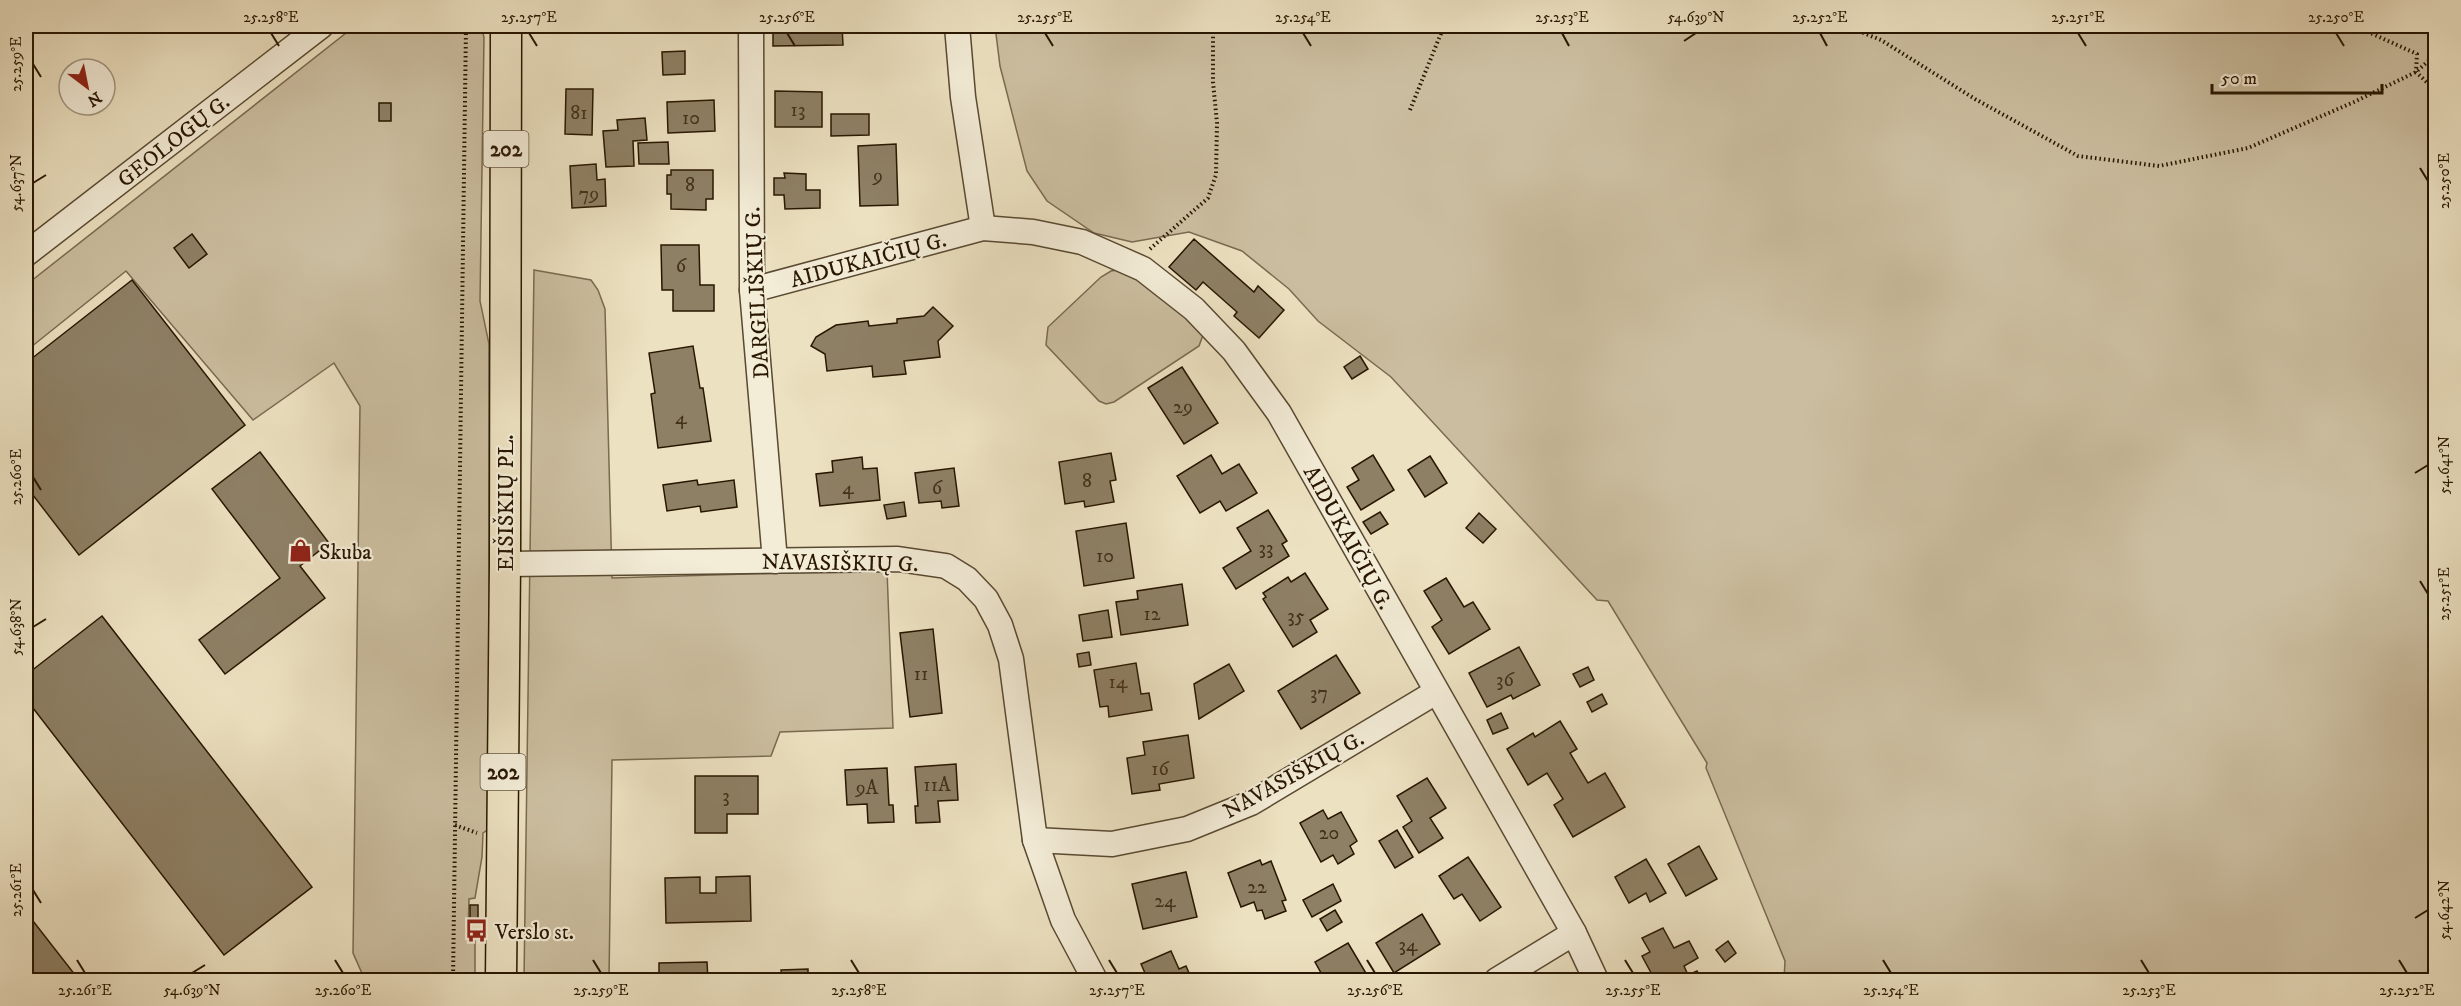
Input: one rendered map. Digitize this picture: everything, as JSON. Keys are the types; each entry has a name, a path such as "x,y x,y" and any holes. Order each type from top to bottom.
{"main road":[{"name":"EIŠIŠKIŲ PL.","path":"501,981 505,564 506,26"}],"street":[{"name":"GEOLOGŲ G.","path":"26,254 321,26"},
{"name":"DARGILIŠKIŲ G.","path":"751,26 752,290 775,561"},
{"path":"957,26 963,97 983,228"},
{"name":"AIDUKAIČIŲ G.","path":"752,290 983,228 1033,232 1082,242 1136,266 1194,309 1234,351 1279,413 1574,933 1596,981"},
{"name":"NAVASIŠKIŲ G.","path":"505,564 898,559 946,566 967,579 986,599 1000,625 1011,659 1035,840 1063,920 1095,981"},
{"name":"NAVASIŠKIŲ G.","path":"1035,840 1112,844 1187,829 1251,803 1436,692"},
{"path":"1497,981 1574,933"}],"path":[{"path":"453,981 466,26"},
{"path":"1136,266 1141,256 1208,198 1216,175 1217,123 1213,82 1213,26"},
{"path":"1410,110 1444,26"},
{"path":"1846,26 1881,40 1975,99 2078,156 2158,166 2248,148 2416,72 2436,54"},
{"path":"2355,26 2417,54 2416,72 2436,91"}],"shaded area":[{"path":"355,26 481,26 484,37 480,301 489,344 489,829 483,833 482,857 475,898 469,899 468,932 475,932 475,972 472,980 365,980 353,953 360,406 334,363 253,420 126,271 26,351 26,285"},
{"path":"995,26 2435,26 2435,980 1784,980 1785,961 1706,768 1707,763 1608,601 1597,600 1391,377 1318,321 1289,289 1242,251 1189,232 1132,242 1094,233 1047,201 1027,171 1000,66"},
{"path":"1123,269 1177,306 1203,335 1199,346 1114,402 1106,404 1099,401 1046,345 1048,327 1101,277 1111,271"},
{"path":"534,270 591,280 598,290 605,309 612,578 887,570 893,728 780,732 771,756 612,760 609,980 524,980"}],"building":[{"path":"773,26 842,26 843,45 773,46"},
{"path":"685,51 685,74 663,75 662,52"},
{"path":"566,89 593,89 592,135 565,134"},
{"path":"775,91 822,92 822,127 775,127"},
{"path":"714,100 715,131 668,133 667,102"},
{"path":"379,103 391,103 391,121 379,121"},
{"path":"831,114 869,114 869,135 831,136"},
{"path":"645,118 647,140 633,141 634,166 606,167 603,131 618,130 617,120"},
{"path":"668,142 669,164 639,164 638,143"},
{"path":"896,144 898,205 860,206 858,146"},
{"path":"596,164 597,180 605,179 606,206 572,208 570,166"},
{"path":"671,170 713,170 713,199 706,199 706,210 671,209 671,194 667,194 667,175 671,175"},
{"path":"784,173 806,174 806,190 820,190 820,208 785,209 784,195 774,195 774,178 785,178"},
{"path":"192,234 207,254 189,268 174,248"},
{"path":"1194,239 1254,292 1258,286 1284,310 1259,338 1234,316 1237,312 1203,282 1196,290 1169,267"},
{"path":"661,245 699,245 700,285 714,285 714,311 673,311 673,290 662,290"},
{"path":"132,280 245,425 79,555 26,486 26,363"},
{"path":"933,307 953,326 938,341 940,357 904,361 906,374 873,377 872,366 827,371 825,354 811,346 816,337 836,325 868,321 869,326 897,323 897,319 924,316"},
{"path":"693,346 700,388 703,388 711,441 658,448 651,394 655,393 649,353"},
{"path":"1360,356 1368,369 1352,379 1344,367"},
{"path":"1182,367 1218,423 1184,444 1148,388"},
{"path":"260,452 329,543 300,566 325,598 225,674 199,640 280,578 212,489"},
{"path":"1111,453 1116,480 1110,481 1114,502 1085,507 1084,501 1065,504 1059,462"},
{"path":"1211,455 1222,474 1239,464 1257,493 1226,511 1220,501 1200,513 1177,476"},
{"path":"1373,455 1394,490 1361,510 1347,487 1359,480 1352,468"},
{"path":"1430,456 1447,483 1425,497 1408,470"},
{"path":"862,457 863,469 877,468 880,500 820,506 816,474 833,472 832,461"},
{"path":"954,468 959,506 942,508 941,501 919,503 915,473"},
{"path":"697,480 698,485 734,480 737,507 701,512 700,506 667,511 663,485"},
{"path":"904,502 906,516 887,519 884,505"},
{"path":"1268,510 1287,541 1282,544 1289,556 1236,589 1223,568 1251,551 1237,528"},
{"path":"1380,512 1388,524 1371,534 1363,522"},
{"path":"1479,513 1496,529 1483,543 1466,528"},
{"path":"1126,523 1134,578 1084,586 1076,531"},
{"path":"1305,573 1328,609 1310,620 1317,632 1293,647 1263,599 1266,597 1263,593 1288,577 1291,582"},
{"path":"1446,578 1464,607 1473,602 1490,629 1449,654 1432,627 1442,620 1424,591"},
{"path":"1182,584 1188,625 1121,635 1116,602 1138,599 1137,591"},
{"path":"1108,610 1112,637 1083,641 1079,615"},
{"path":"102,616 312,887 224,955 26,699 26,675"},
{"path":"933,629 942,713 910,717 900,633"},
{"path":"1519,647 1540,685 1513,699 1511,695 1487,707 1469,673"},
{"path":"1089,652 1091,665 1079,667 1077,654"},
{"path":"1336,655 1360,693 1301,729 1278,691"},
{"path":"1136,663 1141,694 1149,693 1152,710 1109,717 1108,706 1100,707 1094,670"},
{"path":"1229,664 1244,691 1199,719 1194,684"},
{"path":"1588,667 1594,680 1580,687 1573,674"},
{"path":"1602,694 1607,704 1592,712 1587,702"},
{"path":"1501,713 1508,728 1493,734 1487,720"},
{"path":"1560,721 1577,749 1570,753 1588,783 1605,773 1625,807 1573,837 1554,805 1563,799 1547,773 1528,785 1507,749 1533,733 1535,737"},
{"path":"1188,735 1194,778 1159,784 1160,790 1132,794 1127,758 1145,755 1143,742"},
{"path":"956,764 958,800 938,801 940,822 916,823 915,806 918,806 915,767"},
{"path":"887,768 889,805 893,805 894,822 868,823 867,804 847,805 845,770"},
{"path":"695,776 758,776 758,814 727,814 727,833 695,833"},
{"path":"1427,778 1446,808 1430,818 1443,838 1419,853 1403,827 1412,821 1397,796"},
{"path":"1323,810 1328,819 1341,812 1357,841 1350,846 1354,854 1338,864 1333,855 1321,862 1300,823"},
{"path":"1397,830 1413,857 1395,868 1379,841"},
{"path":"1699,846 1717,879 1686,896 1668,864"},
{"path":"1468,857 1501,907 1480,921 1462,894 1454,899 1439,876"},
{"path":"1646,859 1666,893 1650,902 1646,893 1629,903 1615,877"},
{"path":"1260,860 1262,865 1271,861 1286,900 1282,901 1286,911 1265,919 1262,910 1257,911 1254,902 1241,907 1228,873"},
{"path":"1186,872 1197,917 1143,929 1132,884"},
{"path":"750,876 751,921 666,923 665,878 700,877 700,893 716,893 716,877"},
{"path":"1333,884 1341,901 1312,917 1303,900"},
{"path":"470,905 478,905 478,921 470,920"},
{"path":"1335,910 1342,922 1327,931 1320,919"},
{"path":"26,912 79,980 26,980"},
{"path":"1422,914 1440,944 1394,973 1376,943"},
{"path":"1663,928 1674,948 1689,941 1698,958 1684,966 1688,975 1697,971 1702,980 1655,980 1642,956 1650,952 1642,938"},
{"path":"1728,941 1736,953 1725,962 1716,950"},
{"path":"1348,943 1370,980 1325,980 1315,962"},
{"path":"1171,951 1179,969 1186,966 1192,980 1148,980 1141,964"},
{"path":"707,962 708,980 659,980 659,963"},
{"path":"808,969 808,980 782,980 781,970"}],"place":[{"name":"Skuba","path":"301,551"},
{"name":"Verslo st.","path":"477,931"}]}
